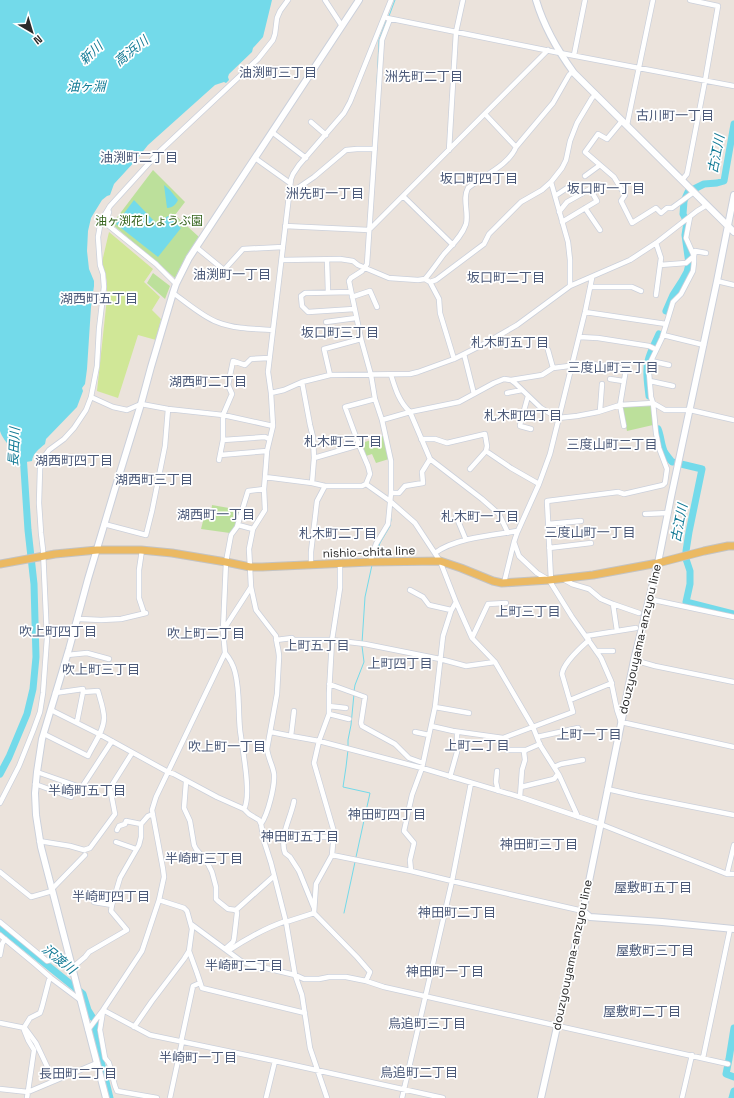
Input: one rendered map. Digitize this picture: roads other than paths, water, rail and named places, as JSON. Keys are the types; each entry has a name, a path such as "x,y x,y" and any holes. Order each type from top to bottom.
{"main road":[{"name":"nishio-chita line","path":"0,564 55,554 97,550 142,550 172,553 250,567 370,562 440,561 493,581 504,583 563,579 593,575 658,563 728,546 734,547"}],"street":[{"path":"0,803 19,766 33,731 41,705 46,664 47,638 39,503 40,470 42,462 49,450 64,439 74,428 86,410 91,397 97,366 99,329 104,287 103,274 100,265 98,237 104,216 110,206 160,151 251,67 264,53 273,40 277,18 288,0"},
{"path":"325,0 342,26"},
{"path":"106,1098 40,841 36,815 35,784 44,734 104,524 142,404 151,367 176,284 196,247 359,0"},
{"path":"261,824 270,801 274,780 274,771 268,754 268,749 277,694 280,657 276,636 256,610 251,587 250,549 253,528 265,510 264,489 267,451 273,426 268,372 269,358 282,260 290,183 293,174 344,113 350,102 391,0"},
{"path":"449,150 456,32 463,0"},
{"path":"536,0 543,21 560,53 573,71 707,205 731,227 734,232"},
{"path":"574,55 585,0"},
{"path":"627,126 653,0"},
{"path":"682,180 687,174 718,6 690,0"},
{"path":"384,17 560,53 734,86"},
{"path":"370,562 376,544 388,524 391,493 391,461 356,318 349,279 362,271 367,264 382,40 390,19"},
{"path":"285,226 370,230 548,50"},
{"path":"428,280 440,259 462,234 467,221 465,193 468,188 513,154 516,147 553,103 569,75 573,71"},
{"path":"282,260 353,261 358,265 389,278 436,280 484,244 489,234 521,202 542,190 551,182 562,168 566,160 576,123 596,94"},
{"path":"485,114 516,147"},
{"path":"622,120 607,139 598,134 585,152 614,177 625,194 621,201 632,223 656,208 661,213 667,208 672,208 694,192"},
{"path":"311,122 326,135"},
{"path":"272,132 306,158"},
{"path":"289,192 292,192 314,177 346,150 375,149"},
{"path":"255,158 290,183"},
{"path":"585,176 600,164"},
{"path":"551,182 568,242 570,253 570,286"},
{"path":"555,196 573,184"},
{"path":"560,212 567,202 590,189 597,201 562,222"},
{"name":"douzyouyama-anzyou line","path":"541,1098 583,911 634,660 658,563 717,281 731,227 734,195"},
{"path":"402,196 452,245"},
{"path":"271,393 330,374 410,374 454,359 517,325 570,286 592,278 630,260 656,243 707,205"},
{"path":"110,206 106,222 109,226 156,264 176,284"},
{"path":"585,208 600,230"},
{"path":"690,217 686,238 694,256 692,271 681,294 673,302 663,335 650,361 649,373 656,433 659,448 667,469 665,483 624,494 618,492 547,501 550,580 572,617 601,658 612,683 621,722 734,746"},
{"path":"656,243 661,258 656,295"},
{"path":"196,247 224,270 243,249 283,247"},
{"path":"660,265 686,263 694,256 695,252 706,253"},
{"path":"327,260 328,292"},
{"path":"504,583 514,542 550,454 592,278"},
{"path":"428,280 439,299 440,313 454,359"},
{"path":"717,281 734,285"},
{"path":"590,287 632,287 640,291"},
{"path":"354,309 308,312 302,306 302,296 305,293 328,292 352,294 370,291 377,307"},
{"path":"173,293 204,315 217,322 247,329 273,330"},
{"path":"585,312 666,324"},
{"path":"326,322 356,318"},
{"path":"663,335 704,345"},
{"path":"579,336 649,346 655,349"},
{"path":"330,374 324,349 361,339"},
{"path":"548,350 553,368"},
{"path":"464,354 474,394"},
{"path":"267,451 219,458 223,440 223,415 232,394 228,385 232,361 245,365 251,359 269,358"},
{"path":"650,361 669,365"},
{"path":"382,420 410,412 459,402 504,379 511,380 542,375 553,368 572,366 580,367 584,364 626,369 620,406 624,426"},
{"path":"391,375 398,397 404,407 410,412 430,459 482,498 499,514 508,532"},
{"path":"610,379 623,381"},
{"path":"511,380 541,408 558,418 577,416 620,406 653,403 665,410 690,410 734,420"},
{"path":"650,381 673,386"},
{"path":"302,382 313,437 314,458 312,482"},
{"path":"600,411 602,384"},
{"path":"507,393 522,390"},
{"path":"528,396 520,426 531,429"},
{"path":"91,397 113,407 127,410 142,404 168,409 223,415 273,426"},
{"path":"265,476 312,482 325,486 362,486 366,484 370,474 368,466 345,407 375,399"},
{"path":"104,524 146,535 165,446 168,409"},
{"path":"421,439 435,439 447,443 485,434 487,446 486,451 470,469"},
{"path":"223,440 265,437 269,439"},
{"path":"314,458 359,445"},
{"path":"486,451 511,468 539,484"},
{"path":"391,493 399,493 405,486 423,483 422,472 430,459"},
{"path":"366,484 415,523 435,553 440,561 472,638 495,662 533,727 540,744 558,774 578,817"},
{"path":"311,565 317,501 325,486"},
{"path":"88,1030 142,951 159,900 164,877 152,810 156,797 225,653 223,630 226,562 231,535 238,525 248,491 264,489"},
{"path":"645,514 668,513"},
{"path":"456,516 466,540"},
{"path":"548,524 581,521"},
{"path":"238,525 253,528"},
{"path":"435,553 441,549 466,540 518,531"},
{"path":"514,542 519,556 537,573 550,580"},
{"path":"549,548 591,543"},
{"path":"77,618 101,620 121,619 145,613 139,598 139,570 142,550"},
{"path":"315,911 316,884 332,855 334,832 314,763 319,741 330,714 329,684 332,640 340,588 340,564"},
{"path":"563,579 572,584 589,589 601,599 639,613"},
{"path":"223,630 251,587"},
{"path":"410,590 424,597 429,605 452,610"},
{"path":"649,599 733,616"},
{"path":"412,871 410,860 414,843 404,831 412,795 422,768 435,707 443,636 456,602"},
{"path":"472,638 488,604 506,603"},
{"path":"613,604 617,631"},
{"path":"431,726 457,732 502,738 573,712 562,670 587,638 636,628"},
{"path":"276,640 292,638 294,640 332,640 365,644 440,659 466,666 495,662"},
{"path":"596,651 613,651"},
{"path":"67,655 87,653 109,659"},
{"path":"225,653 232,662 238,688 240,730 246,777 247,805 244,809"},
{"path":"634,660 655,666 734,682"},
{"path":"570,700 612,683"},
{"path":"329,684 365,697 361,723 362,726 395,744 409,758 423,763"},
{"path":"44,734 88,756 104,723 98,690 55,693"},
{"path":"77,722 83,692"},
{"path":"329,706 346,708"},
{"path":"435,707 469,713"},
{"path":"51,710 77,722 174,774 186,782 244,809 261,824 286,922 295,975 302,995 310,1048 327,1098"},
{"path":"291,736 294,711"},
{"path":"330,714 349,719"},
{"path":"537,737 578,728"},
{"path":"271,732 319,741 422,768 520,797 600,824 727,874 734,874"},
{"path":"415,732 429,735"},
{"path":"450,777 456,752 457,732"},
{"path":"37,772 82,787 112,741"},
{"path":"507,750 526,750 540,744"},
{"path":"520,797 522,770 525,760 524,752 526,750"},
{"path":"40,841 84,850 90,848 115,814 110,788 132,752"},
{"path":"554,767 560,764 583,760"},
{"path":"497,771 496,782 498,791"},
{"path":"521,787 554,779 558,774"},
{"path":"186,782 184,808 190,822 194,845 207,862 212,872 216,887 216,899 228,909 236,910 274,876"},
{"path":"402,1098 452,881 471,783"},
{"path":"35,784 71,797"},
{"path":"608,790 734,815"},
{"path":"294,801 284,837 283,847 285,853 290,857 299,871 315,911 370,972 366,981"},
{"path":"72,968 86,957 89,952 127,930 111,911 112,905 120,878 139,845 141,837 141,824 148,816 153,814"},
{"path":"117,830 119,826 125,824 126,821 141,824"},
{"path":"263,836 333,837"},
{"path":"116,842 136,849"},
{"path":"727,874 734,845"},
{"path":"0,872 31,897 52,890 85,855"},
{"path":"332,855 412,871 583,911 590,918 662,922 732,929 703,1058"},
{"path":"159,900 184,908 189,914 192,929 189,951 202,988 305,1013"},
{"path":"94,902 112,905"},
{"path":"227,950 234,939 237,913 236,910"},
{"path":"227,950 274,925 315,911"},
{"path":"0,922 48,961 69,956"},
{"path":"190,924 241,961 249,964 304,978 319,979 346,977 366,981 384,987 728,1064"},
{"path":"0,935 51,978 78,993"},
{"path":"0,955 2,944 5,939"},
{"path":"134,1027 152,1000 189,951"},
{"path":"27,1098 34,1050 28,1040 24,1028 30,1018 40,1013 49,980 51,978"},
{"path":"170,1098 193,986 200,983"},
{"path":"103,1010 150,1035 443,1098"},
{"path":"103,1010 100,1030 105,1058 109,1063 114,1086 117,1091 157,1098"},
{"path":"0,1022 24,1028 36,1043 54,1081"},
{"path":"682,1098 692,1055"},
{"path":"266,1098 275,1061"},
{"path":"0,1089 28,1092 97,1064"}],"water":[{"name":"油ヶ淵","path":"0,0 272,0 263,37 253,48 252,52 229,74 229,80 226,83 224,82 215,85 148,145 114,184 110,195 102,200 91,218 88,231 87,251 89,269 94,281 94,286 91,307 87,369 85,384 82,388 83,391 77,407 46,439 45,444 35,453 32,461 14,464 12,452 0,431"},
{"path":"164,185 178,200 174,206 169,208 167,208"},
{"path":"134,200 157,224 168,216 181,228 158,257 116,224"}],"waterway":[{"path":"389,16 395,0"},
{"path":"377,84 379,40 387,19"},
{"name":"古江川","path":"694,189 704,184 724,181 734,124"},
{"name":"古江川","path":"666,311 673,295 687,272 689,264 685,235 687,222 683,214 684,201 688,192"},
{"name":"古江川","path":"649,396 647,365 659,334"},
{"name":"古江川","path":"658,429 664,451 673,462"},
{"name":"長田川","path":"0,774 9,757 27,714 33,689 36,657 34,584 28,530 23,454"},
{"name":"古江川","path":"681,464 702,469 686,551 686,559 690,571 690,584 686,602 734,614"},
{"path":"374,558 380,543 390,526 391,519"},
{"path":"362,643 365,597 372,565"},
{"path":"354,691 364,662 362,646"},
{"path":"348,746 354,694"},
{"path":"348,750 343,787 370,793 356,857"},
{"path":"344,913 355,862"},
{"name":"沢渡川","path":"0,927 83,994 88,1010 93,1018"},
{"name":"沢渡川","path":"95,1023 95,1037 110,1098"},
{"name":"古江川","path":"734,1028 726,1074 734,1077"},
{"name":"古江川","path":"732,1098 734,1091"}],"district":[{"name":"油渕町三丁目","path":"278,72"},
{"name":"洲先町二丁目","path":"424,76"},
{"name":"古川町一丁目","path":"675,115"},
{"name":"油渕町二丁目","path":"139,157"},
{"name":"坂口町四丁目","path":"479,178"},
{"name":"坂口町一丁目","path":"606,188"},
{"name":"洲先町一丁目","path":"325,193"},
{"name":"油渕町一丁目","path":"232,274"},
{"name":"坂口町二丁目","path":"506,277"},
{"name":"湖西町五丁目","path":"99,298"},
{"name":"坂口町三丁目","path":"340,332"},
{"name":"札木町五丁目","path":"510,342"},
{"name":"三度山町三丁目","path":"613,367"},
{"name":"湖西町二丁目","path":"208,381"},
{"name":"札木町四丁目","path":"523,415"},
{"name":"札木町三丁目","path":"343,441"},
{"name":"三度山町二丁目","path":"612,444"},
{"name":"湖西町四丁目","path":"74,460"},
{"name":"湖西町三丁目","path":"154,479"},
{"name":"湖西町一丁目","path":"216,514"},
{"name":"札木町一丁目","path":"480,516"},
{"name":"三度山町一丁目","path":"590,532"},
{"name":"札木町二丁目","path":"338,533"},
{"name":"上町三丁目","path":"528,611"},
{"name":"吹上町四丁目","path":"58,631"},
{"name":"吹上町二丁目","path":"206,633"},
{"name":"上町五丁目","path":"317,645"},
{"name":"上町四丁目","path":"400,663"},
{"name":"吹上町三丁目","path":"101,669"},
{"name":"上町一丁目","path":"589,734"},
{"name":"上町二丁目","path":"477,745"},
{"name":"吹上町一丁目","path":"227,746"},
{"name":"半崎町五丁目","path":"87,790"},
{"name":"神田町四丁目","path":"387,814"},
{"name":"神田町五丁目","path":"300,836"},
{"name":"神田町三丁目","path":"539,844"},
{"name":"半崎町三丁目","path":"204,858"},
{"name":"屋敷町五丁目","path":"653,887"},
{"name":"半崎町四丁目","path":"111,896"},
{"name":"神田町二丁目","path":"457,912"},
{"name":"屋敷町三丁目","path":"655,950"},
{"name":"半崎町二丁目","path":"244,965"},
{"name":"神田町一丁目","path":"445,971"},
{"name":"屋敷町二丁目","path":"642,1011"},
{"name":"鳥追町三丁目","path":"427,1023"},
{"name":"半崎町一丁目","path":"198,1057"},
{"name":"鳥追町二丁目","path":"419,1072"},
{"name":"長田町二丁目","path":"78,1073"}],"water label":[{"name":"高浜川","path":"131,51"},
{"name":"新川","path":"91,53"}],"park label":[{"name":"油ヶ渕花しょうぶ園","path":"149,221"}]}
